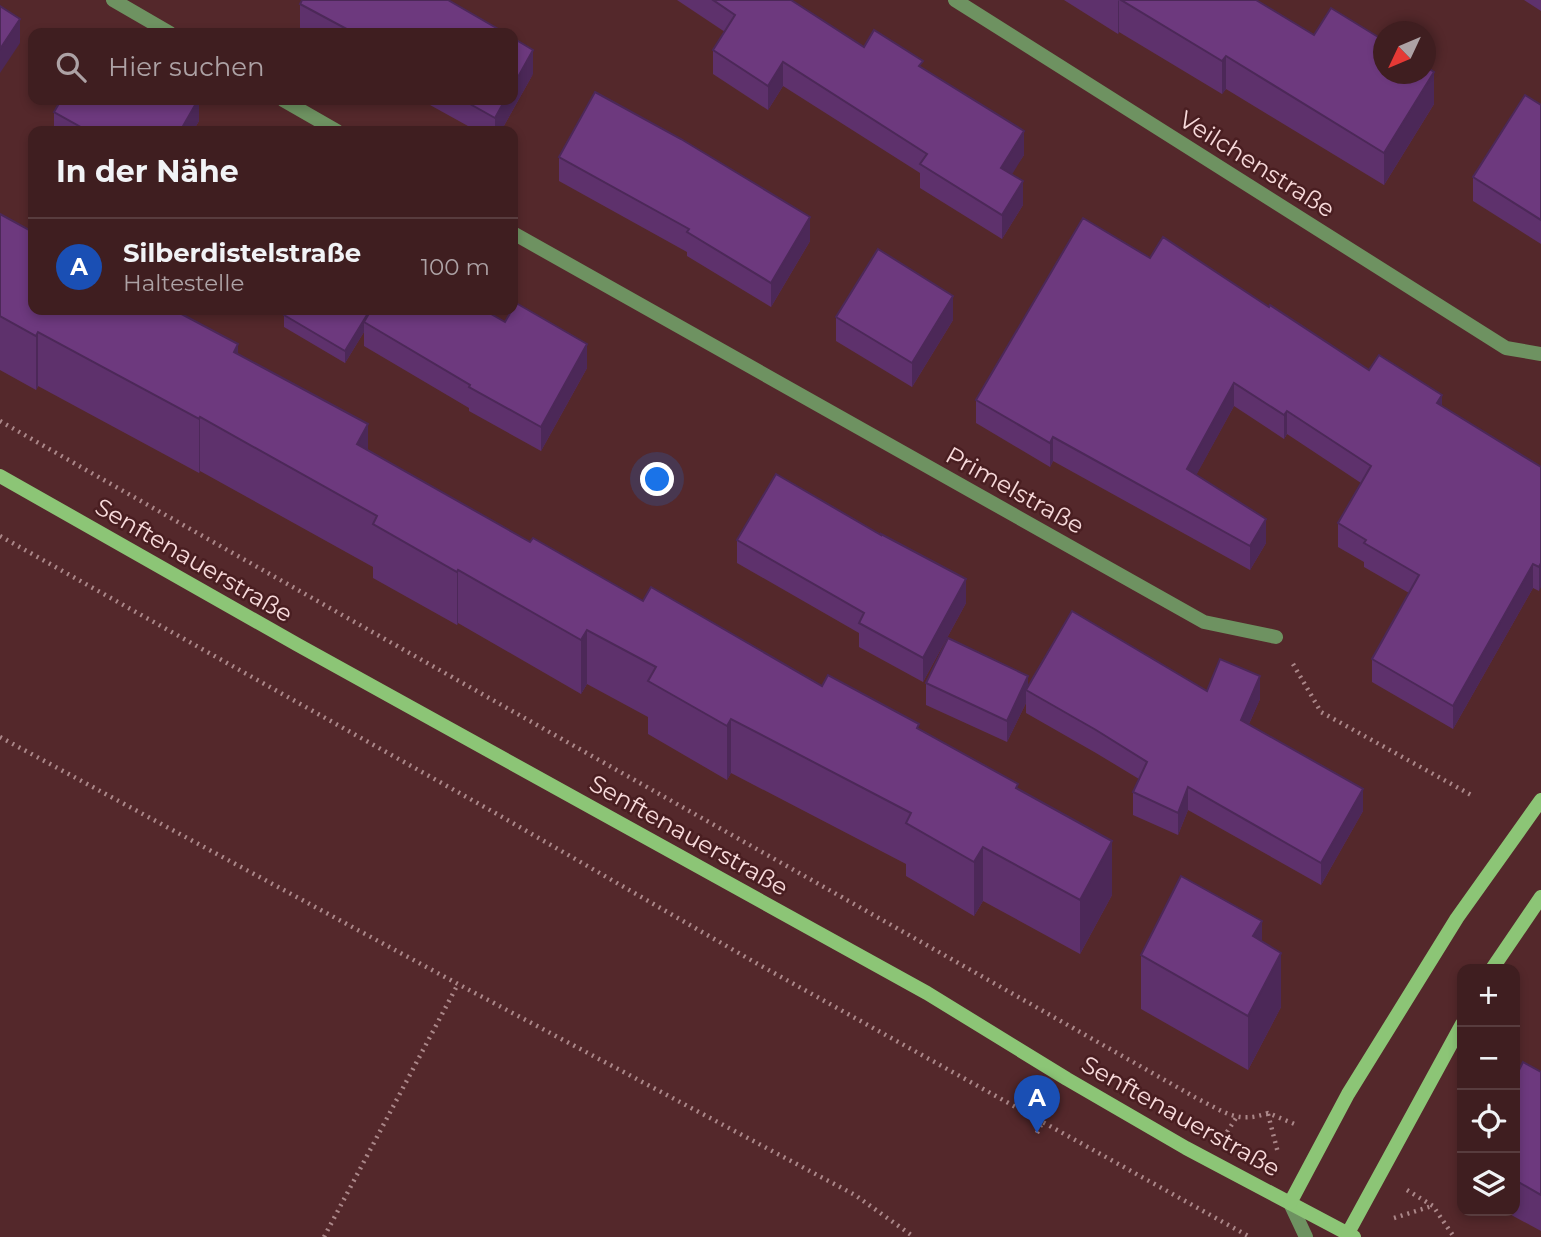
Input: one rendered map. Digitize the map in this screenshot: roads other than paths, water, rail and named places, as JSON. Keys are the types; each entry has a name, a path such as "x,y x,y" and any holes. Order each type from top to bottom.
{"street":[{"path":"113,0 161,28"},
{"name":"Veilchenstraße","path":"955,0 1506,348 1541,354"},
{"path":"292,105 328,126"},
{"name":"Primelstraße","path":"518,236 1204,622 1276,637"},
{"name":"Senftenauerstraße","path":"0,475 298,645 927,993 1174,1141 1349,1236"},
{"path":"1306,1237 1290,1203 1348,1094 1457,918 1541,800"},
{"path":"1495,964 1541,897"},
{"path":"1349,1236 1460,1027"}],"place":[{"name":"Silberdistelstraße","path":"1037,1133"}]}
